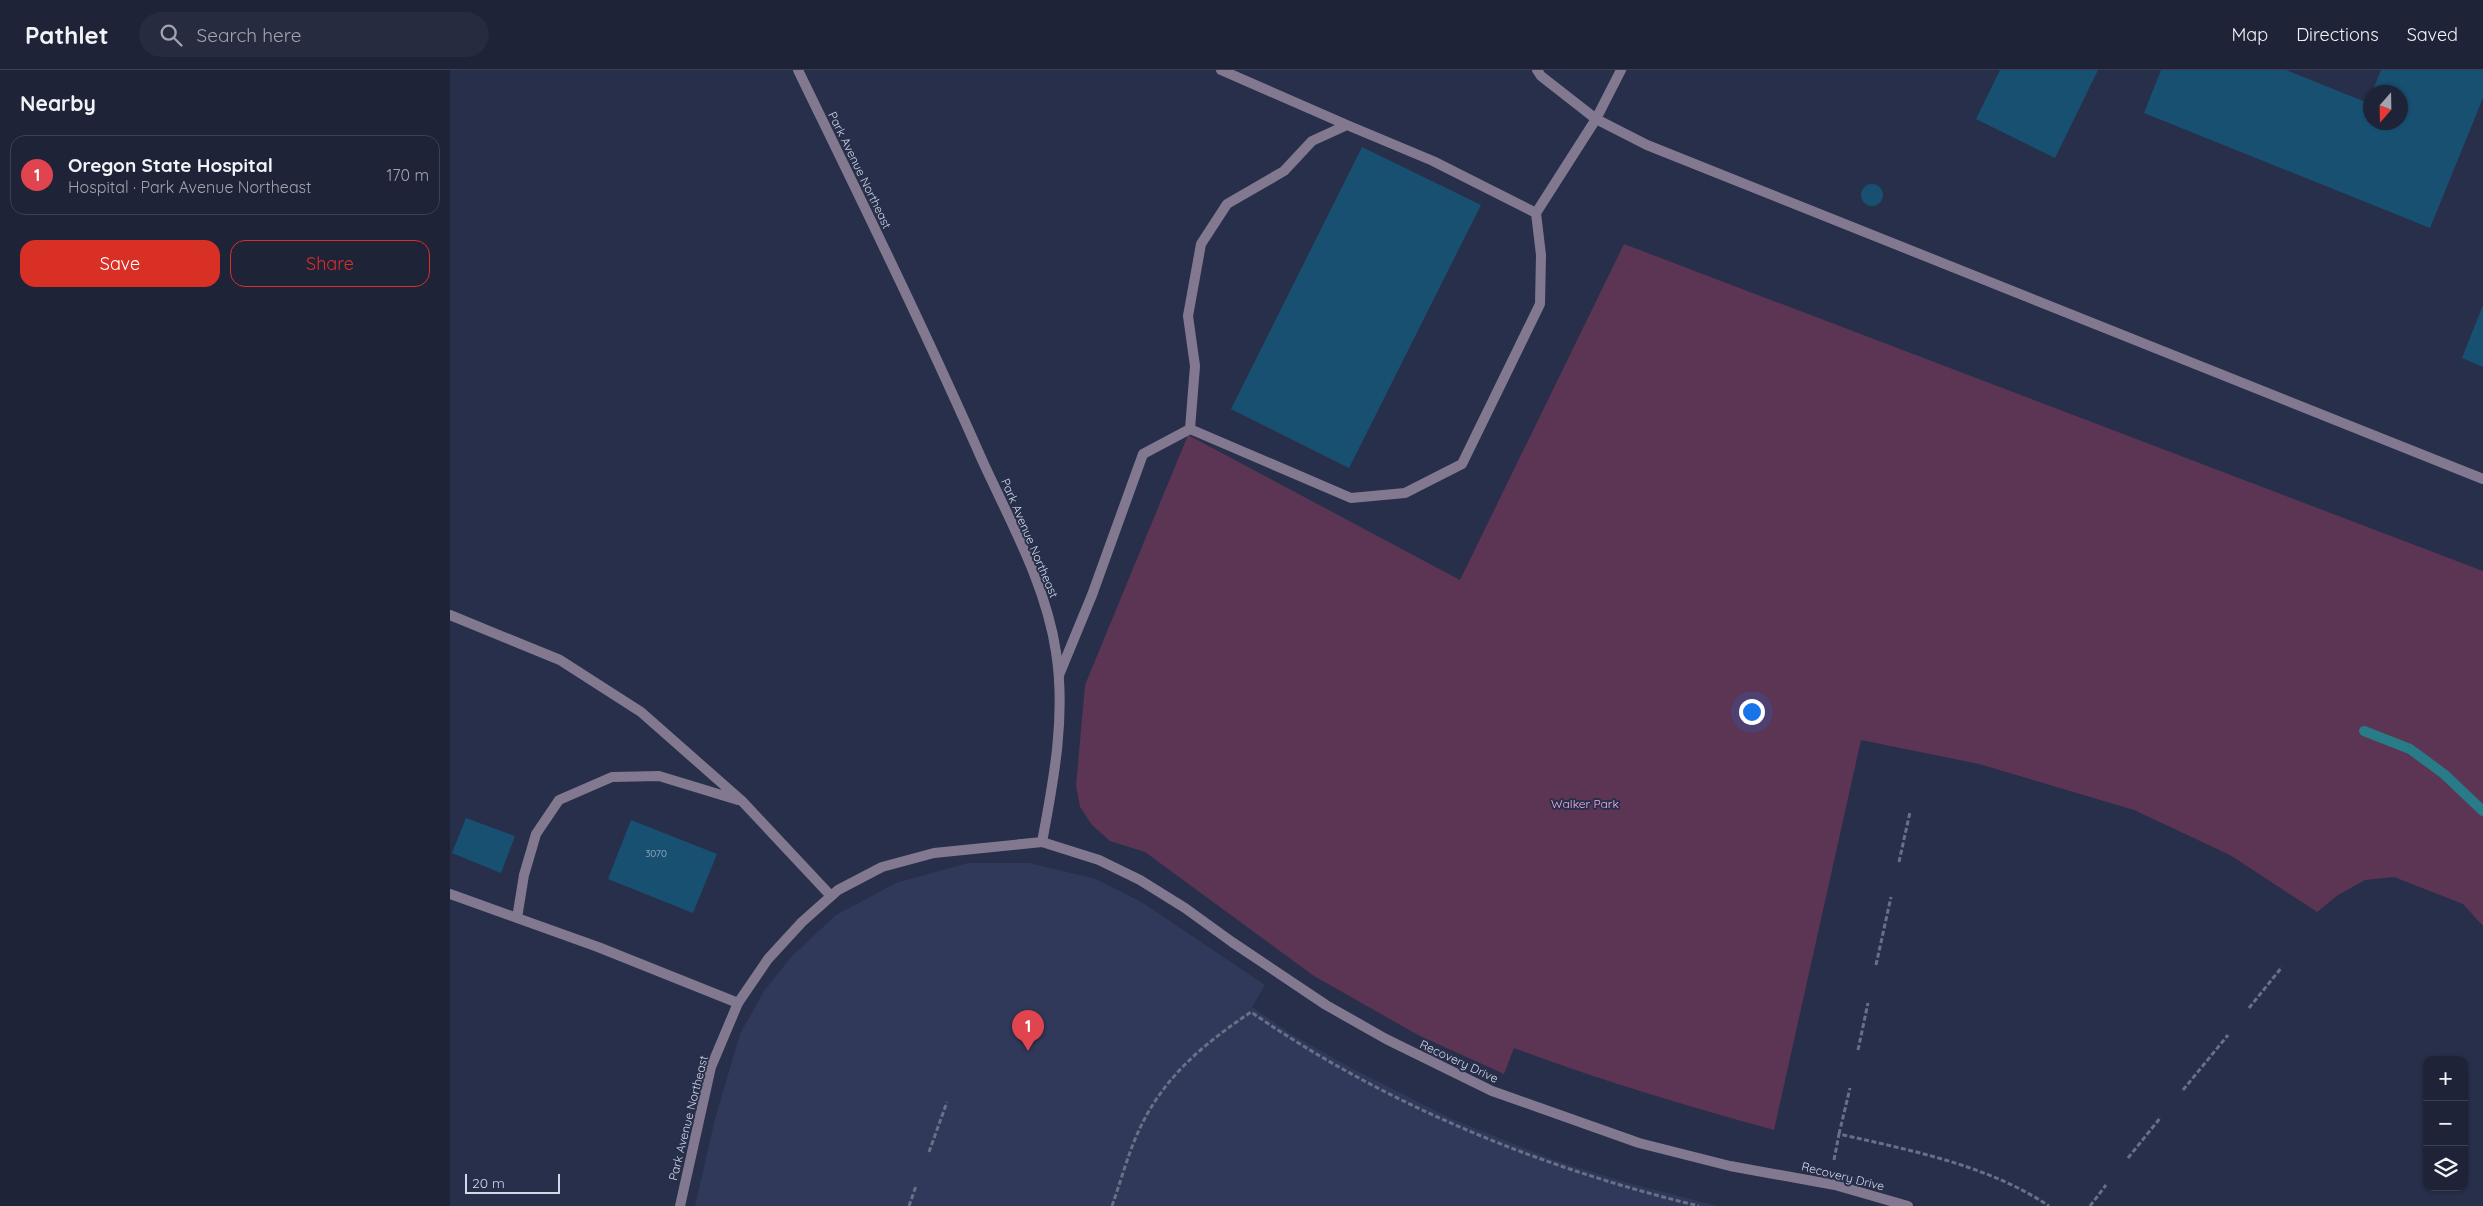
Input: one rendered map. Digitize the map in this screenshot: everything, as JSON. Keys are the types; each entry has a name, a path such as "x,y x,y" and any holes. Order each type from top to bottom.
{"street":[{"name":"Park Avenue Northeast","path":"680,1206 711,1067 738,1003 768,958 802,922 831,896 882,867 934,853 1042,842 1052,792 1059,728 1059,675 1046,603 930,341 798,70"},
{"path":"1221,70 1433,161 1536,213"},
{"path":"1537,70 1541,76 1596,119 1656,148 2483,479"},
{"path":"1190,429 1351,498 1405,493 1462,464 1540,304 1542,255 1536,213 1596,119 1620,70"},
{"path":"1190,429 1195,366 1188,316 1201,244 1227,204 1284,171 1312,140 1347,125"},
{"path":"1059,675 1092,595 1143,454 1190,429"},
{"path":"450,614 568,665 641,712 742,801 831,896"},
{"path":"517,918 524,875 536,834 559,800 612,778 659,776 742,801"},
{"name":"Recovery Drive","path":"1042,842 1099,860 1140,880 1185,908 1326,1005 1386,1040 1492,1091 1639,1143 1730,1166 1835,1185 1908,1206"},
{"path":"450,894 598,947 738,1003"}],"path":[{"path":"1899,862 1910,812"},
{"path":"1876,965 1891,897"},
{"path":"2249,1008 2282,967"},
{"path":"1858,1050 1868,1003"},
{"path":"1112,1206 1144,1120 1170,1080 1198,1051 1252,1012 1283,1033 1370,1084 1449,1123 1561,1166 1698,1206"},
{"path":"2183,1090 2228,1035"},
{"path":"1834,1160 1850,1088"},
{"path":"929,1152 947,1102"},
{"path":"2128,1158 2161,1117"},
{"path":"1839,1134 1914,1152 1972,1170 2009,1184 2049,1206"},
{"path":"2090,1206 2106,1185"},
{"path":"909,1206 916,1186"}],"shaded area":[{"path":"968,863 1029,863 1096,879 1143,903 1265,985 1252,1007 1291,1034 1353,1069 1452,1119 1554,1160 1621,1181 1717,1206 695,1206 715,1119 740,1034 764,991 792,956 836,915 896,883"}],"green space":[{"name":"Walker Park","path":"1624,244 2483,571 2483,926 2463,904 2394,877 2365,880 2338,895 2317,912 2230,855 2134,810 1979,764 1861,740 1774,1130 1643,1092 1514,1048 1504,1074 1418,1035 1314,976 1145,852 1110,841 1092,825 1080,807 1076,786 1085,685 1188,435 1460,580"}],"building":[{"path":"2000,70 2098,70 2055,158 1976,119"},
{"path":"2161,70 2286,70 2363,101 2363,130 2408,130 2408,85 2375,85 2381,70 2483,70 2483,98 2430,228 2144,113"},
{"path":"1362,147 1481,205 1349,468 1231,409"},
{"path":"1872,184 1880,187 1883,195 1880,203 1872,206 1864,203 1861,195 1864,187"},
{"path":"2483,305 2483,367 2462,358"},
{"path":"466,818 515,836 501,873 452,853"},
{"path":"631,820 717,854 693,913 608,879"}],"waterway":[{"path":"2364,731 2410,749 2444,774 2483,811"}],"place":[{"name":"Oregon State Hospital","path":"1028,1051"}]}
